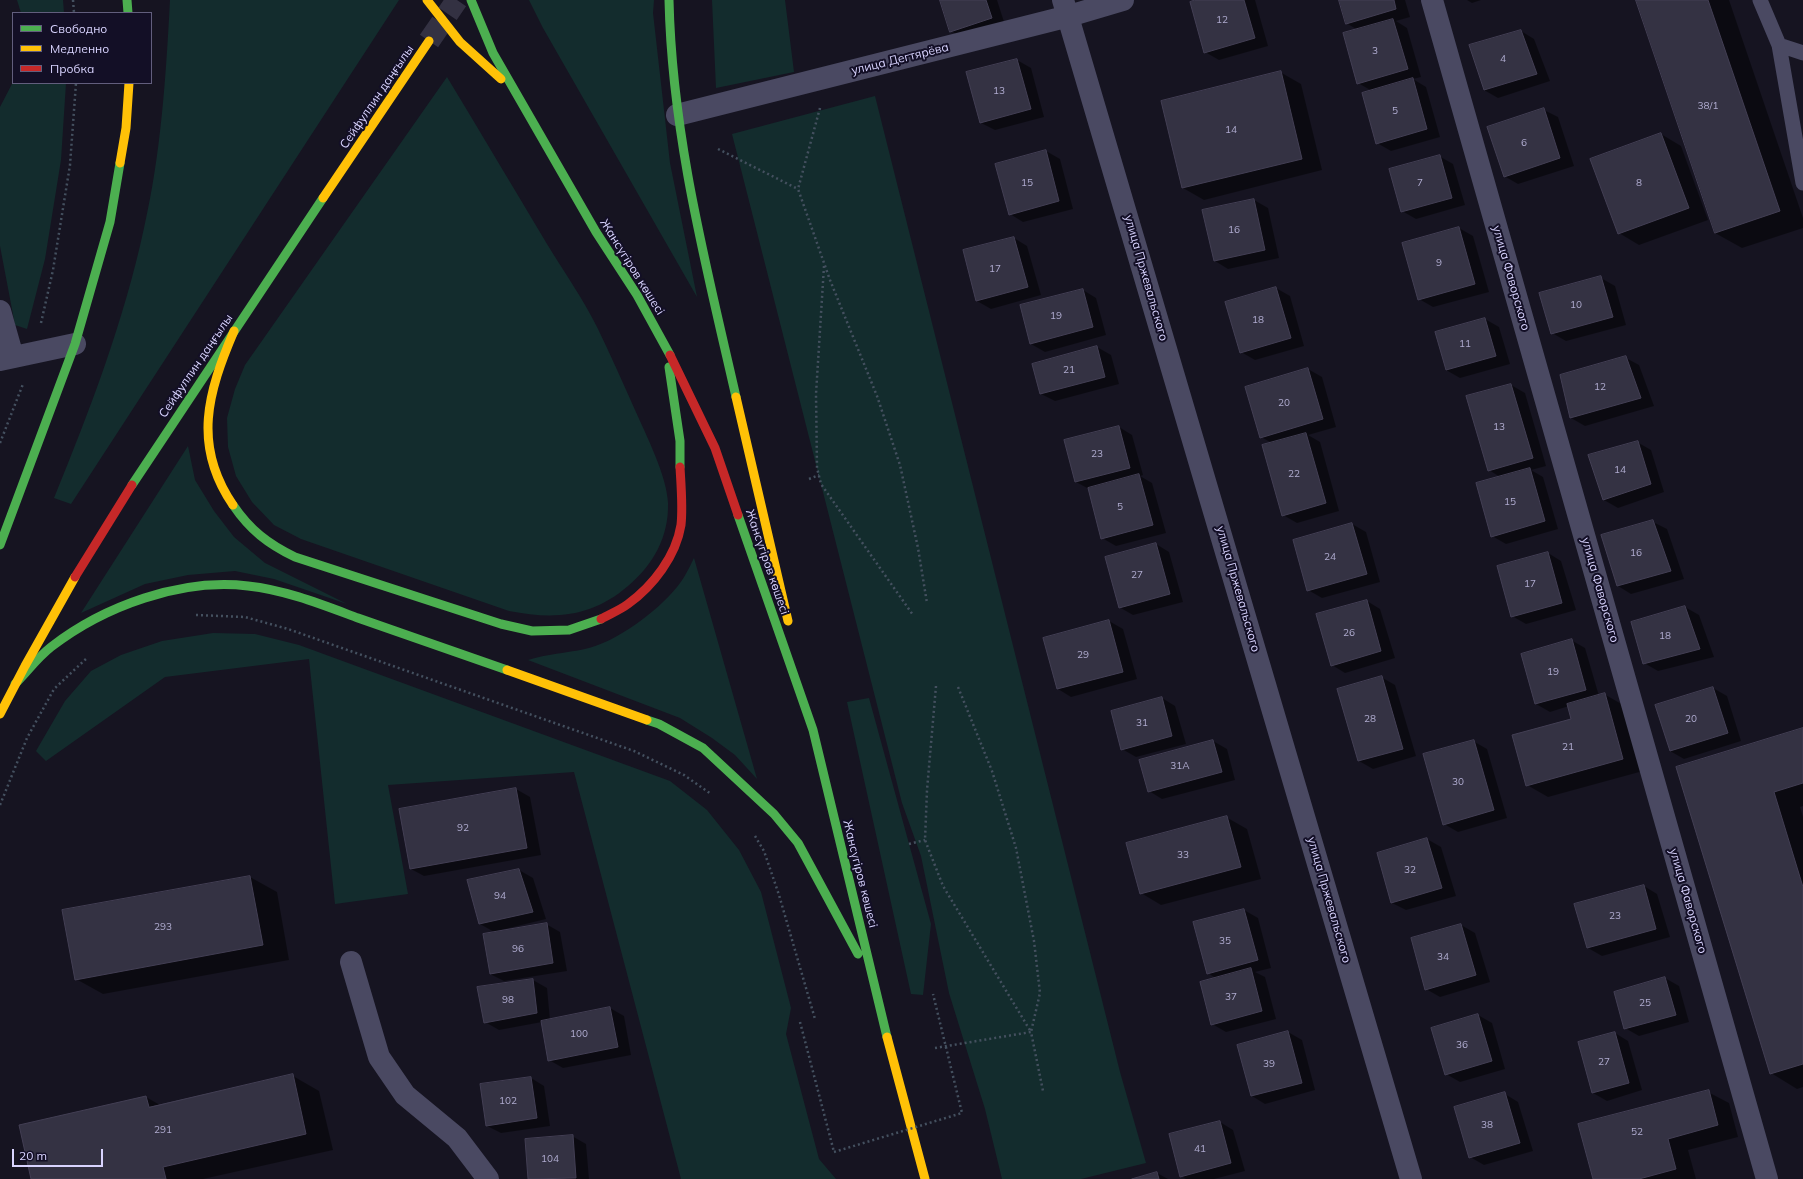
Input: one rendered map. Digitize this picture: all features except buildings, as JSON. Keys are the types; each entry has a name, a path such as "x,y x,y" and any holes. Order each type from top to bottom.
{"main road":[{"path":"127,0 128,12"},
{"path":"132,0 132,12"},
{"path":"427,0 460,42 514,90"},
{"name":"Жансүгіров көшесі","path":"471,0 493,54 596,232 637,295 666,346 715,448 813,730 891,1054 925,1179"},
{"path":"669,0 671,72 676,115 694,212 790,629"},
{"name":"Сейфуллин даңғылы","path":"0,714 15,684 76,576 155,447 429,42"},
{"path":"0,545 75,344 110,222 126,128 129,84"},
{"path":"234,331 216,372 211,396 208,423 208,443 215,472 231,502 248,524 270,544 295,557 501,624 532,631 569,630 598,621 628,604 665,566 676,547 681,524 680,441 666,346"},
{"path":"15,684 51,647 89,623 133,604 173,590 207,586 240,585 272,590 307,600 659,724 703,748 774,814 798,843 814,870 874,984"},
{"path":"793,645 813,730"}],"street":[{"name":"улица Дегтярёва","path":"676,115 828,77 1066,8 1123,0"},
{"name":"улица Фаворского","path":"1432,0 1768,1179"},
{"name":"улица Пржевальского","path":"1066,8 1411,1179"},
{"path":"0,311 7,359 75,344"},
{"path":"351,962 379,1057 405,1095 457,1138 488,1179"}],"lane":[{"path":"1760,0 1779,45 1803,183"},
{"path":"1779,45 1803,52"}],"path":[{"path":"73,0 74,12"},
{"path":"828,77 798,189 824,264 877,396 900,465 918,548 927,603"},
{"path":"0,443 35,353 53,270 70,165 76,84"},
{"path":"718,149 798,189"},
{"path":"824,264 816,394 817,468 821,484 914,615"},
{"path":"809,479 819,475"},
{"path":"189,616 245,617 288,629 634,751 684,775 713,795"},
{"path":"0,805 27,738 54,689 91,654"},
{"path":"936,686 926,790 925,840 943,886 1031,1032 1043,1091"},
{"path":"958,687 992,771 1016,848 1034,941 1040,993 1031,1032"},
{"path":"752,831 764,851 779,895 815,1020"},
{"path":"909,844 925,840"},
{"path":"800,1022 834,1152 962,1114 934,994"},
{"path":"935,1048 1031,1032"}],"green space":[{"path":"17,0 63,0 64,12 21,12"},
{"path":"170,0 399,0 71,504 54,498 105,365 127,297 150,200 162,115"},
{"path":"529,0 654,0 653,13 670,163 697,297 543,28"},
{"path":"712,0 785,0 794,72 716,88"},
{"path":"447,77 592,318 650,443 660,468 667,492 668,515 666,527 658,549 645,569 628,586 614,596 587,610 572,614 542,615 509,611 301,539 274,525 252,502 236,476 228,447 227,418 235,389 245,365"},
{"path":"12,84 66,84 61,160 45,259 27,329 15,325 0,246 0,107"},
{"path":"875,96 1120,1072 1146,1163 1081,1179 1002,1179 985,1109 949,993 921,856 902,803 732,134"},
{"path":"188,446 195,480 214,511 234,537 265,563 347,604 274,579 235,571 188,575 145,584 81,613"},
{"path":"694,558 757,779 735,755 712,738 680,718 528,660 597,646 622,633 647,616 669,596 682,580"},
{"path":"213,633 255,634 299,645 670,781 707,810 739,850 761,892 791,1008 786,1034 819,1159 836,1179 681,1179 574,772 388,785 408,894 335,904 309,659 165,677 46,761 36,751 65,701 91,671 121,655 162,641"},
{"path":"869,698 931,924 923,995 911,994 847,702"}],"tunnel":[{"path":"429,41 457,0"}],"traffic: fast":[{"path":"127,0 128,12"},
{"path":"471,0 493,53 596,232 637,295 670,355"},
{"path":"669,0 677,101 692,200 736,397"},
{"path":"0,545 75,344 110,222 120,163"},
{"path":"132,485 323,198"},
{"path":"669,367 680,441 680,467"},
{"path":"233,505 239,514 260,536 276,547 295,557 501,624 532,631 569,630 601,619"},
{"path":"738,515 813,730 887,1037"},
{"path":"15,684 46,651 72,632 95,619 144,598 170,591 196,586 222,585 248,586 290,594 507,670"},
{"path":"647,720 659,724 703,748 774,814 798,843 858,954"}],"traffic: slow":[{"path":"427,0 460,42 501,79"},
{"path":"323,198 429,41"},
{"path":"120,163 126,128 129,84"},
{"path":"233,505 220,483 212,461 208,440 208,418 211,397 217,375 234,331"},
{"path":"736,397 788,621"},
{"path":"0,714 75,577"},
{"path":"507,670 647,720"},
{"path":"887,1037 925,1179"}],"traffic: jam":[{"path":"670,355 715,448 738,515"},
{"path":"601,619 622,608 637,597 654,579 669,559 678,537 682,518 680,467"},
{"path":"75,577 132,485"}]}
